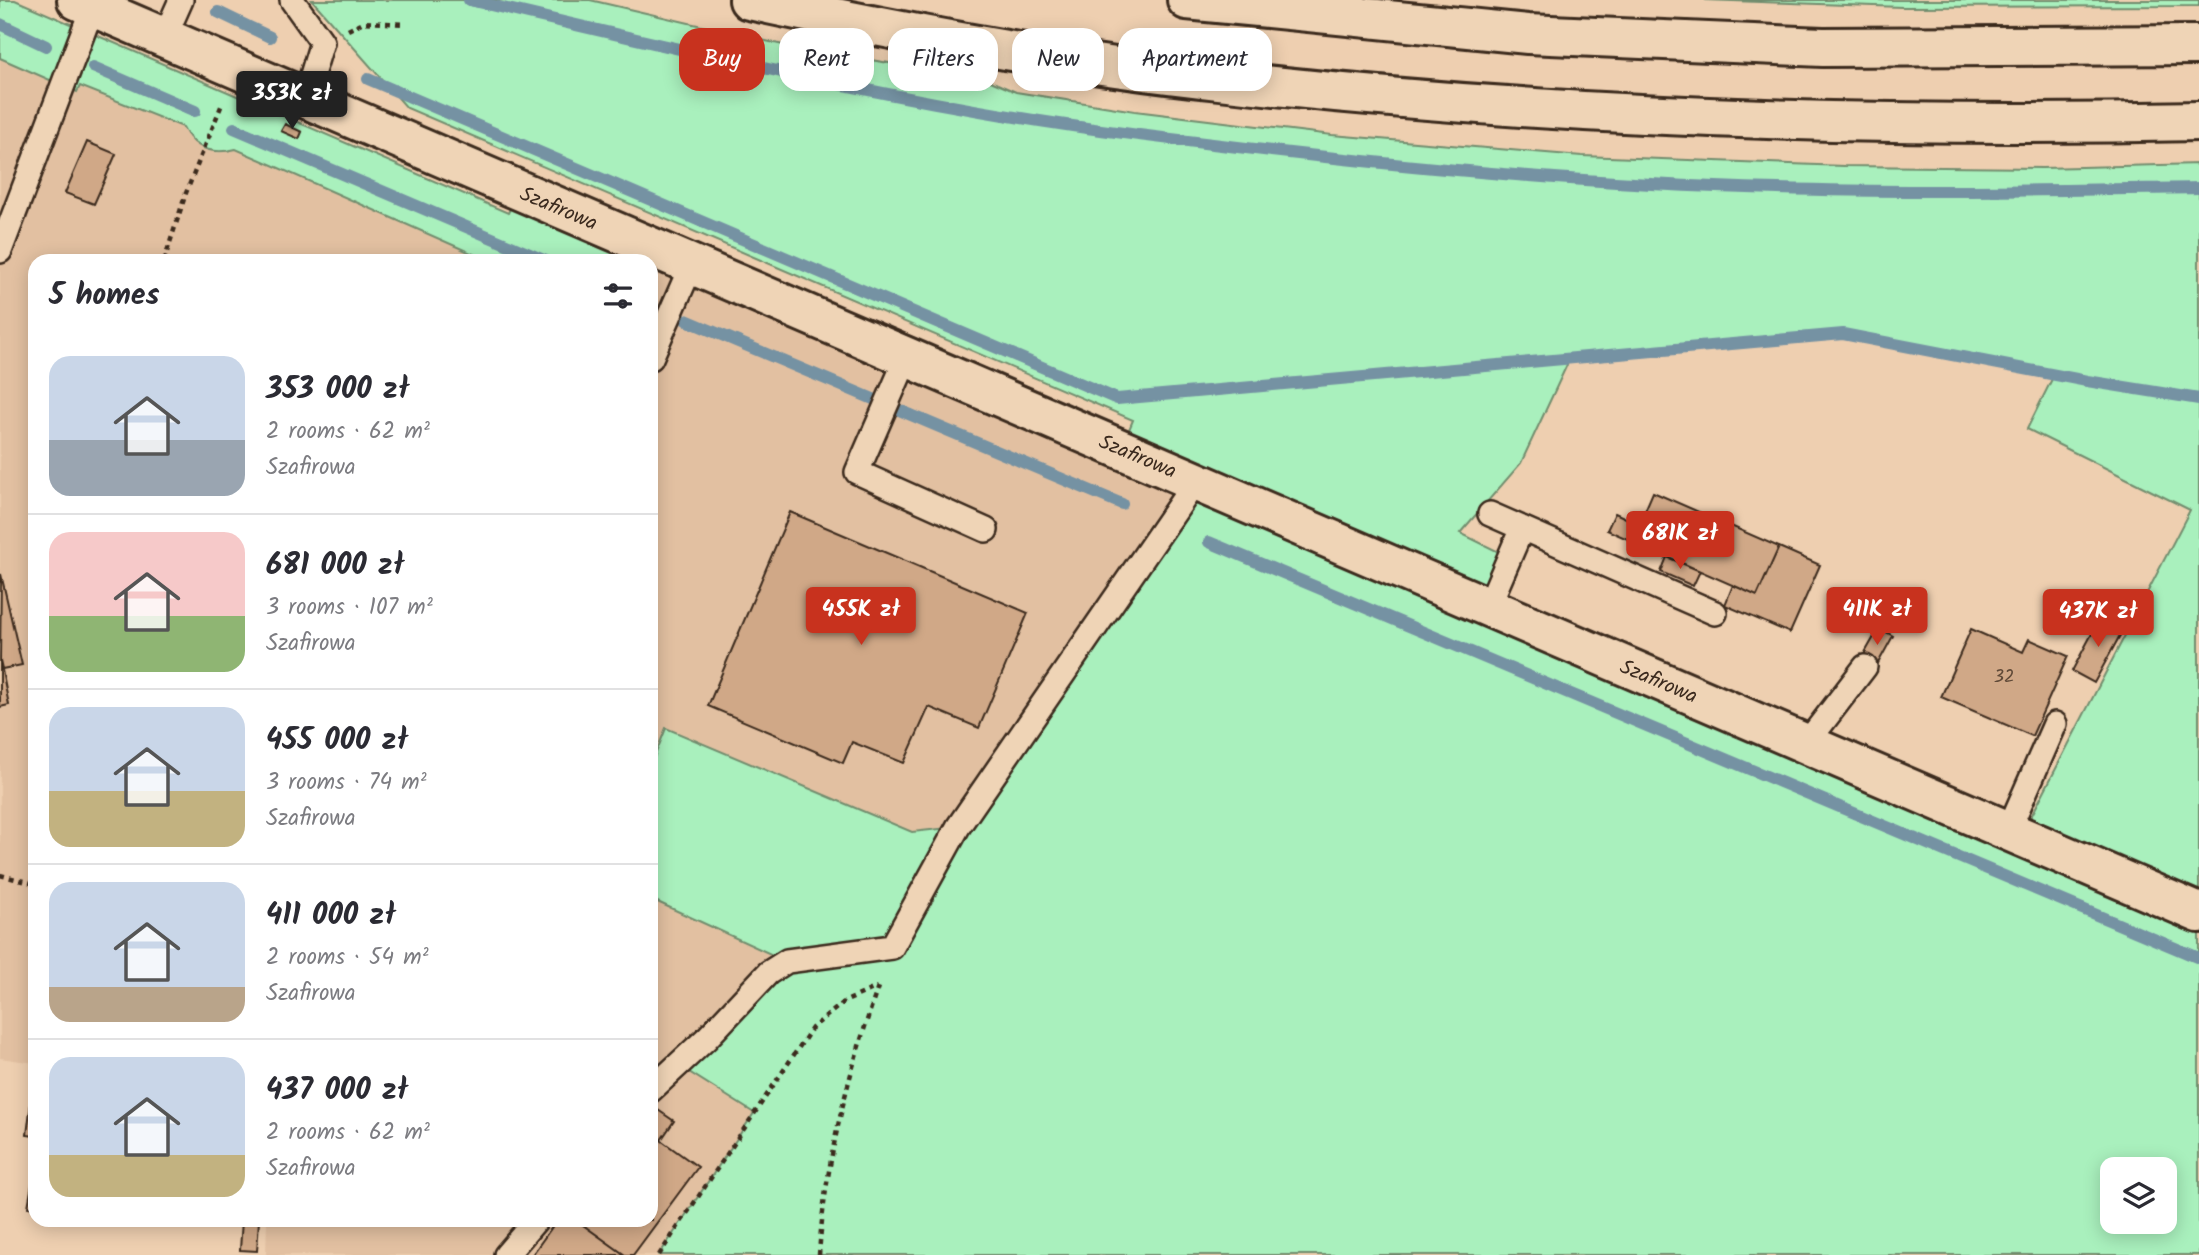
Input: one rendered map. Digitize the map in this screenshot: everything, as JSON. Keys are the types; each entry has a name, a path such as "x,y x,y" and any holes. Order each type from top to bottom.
{"main road":[{"path":"749,0 908,33 1216,80 1523,110 1826,123 2199,121"},
{"path":"1187,0 1541,35 1822,47 2199,46"},
{"name":"Szafirowa","path":"85,3 2199,913"}],"lane":[{"path":"165,36 181,0"},
{"path":"292,0 322,43 305,98"},
{"path":"0,251 85,3"},
{"path":"658,342 692,264"},
{"path":"908,357 856,472 986,530"},
{"path":"658,1084 707,1038 768,973 787,961 892,947 958,827 1196,481"},
{"path":"1490,514 1715,613"},
{"path":"1488,607 1522,528"},
{"path":"1806,744 1865,667"},
{"path":"2008,831 2055,724"},
{"path":"506,1255 530,1227"}],"path":[{"path":"322,43 363,22 405,24"},
{"path":"166,254 186,193 237,68"},
{"path":"0,875 28,882"},
{"path":"820,1255 823,1194 833,1136 877,987 892,947"},
{"path":"659,1255 812,1028 844,1002 877,987"}],"shaded area":[{"path":"0,58 76,92 80,85 148,112 183,127 190,140 218,153 235,149 478,254 28,254 28,1062 0,1058"},
{"path":"626,236 1196,481 958,827 912,832 667,728 658,749 658,254 619,254"},
{"path":"658,902 787,961 679,1066 754,1113 659,1255 266,1255 267,1227 658,1227"}],"green space":[{"path":"0,0 15,0 508,213 519,190 626,236 619,254 473,254 236,149 220,151 205,148 193,141 183,127 80,86 77,92 0,58"},
{"path":"312,0 590,0 710,28 679,28 679,91 765,91 765,41 779,44 779,91 874,91 874,61 888,63 888,91 998,91 998,84 1016,92 1135,111 1332,135 1582,156 1844,166 2042,168 2199,164 2199,1255 659,1255 754,1113 678,1065 786,961 658,902 658,748 666,728 912,832 958,827 1196,482 1121,449 1133,420 407,108","holes":["1828,334 1862,336 2054,375 2027,429 2190,510 2021,836 1482,604 1503,554 1460,533 1521,463 1571,356"]},
{"path":"1705,0 2199,0 2199,6 1902,7"}],"building":[{"path":"285,124 302,132 299,139 281,131"},
{"path":"87,142 116,154 94,204 65,193"},
{"path":"1653,492 1779,547 1757,596 1632,541"},
{"path":"790,512 1028,613 979,728 929,707 904,763 852,742 843,763 708,706"},
{"path":"1615,513 1639,524 1632,541 1607,530"},
{"path":"1779,547 1820,565 1790,633 1725,605 1733,585 1757,596"},
{"path":"1667,557 1700,571 1693,586 1661,572"},
{"path":"1,574 22,665 2,669 0,660"},
{"path":"2102,615 2124,628 2094,683 2072,671"},
{"path":"1879,628 1893,636 1876,667 1862,658"},
{"path":"1971,629 2023,652 2029,639 2068,656 2032,736 1941,697"},
{"path":"0,660 9,705 0,707"},
{"path":"658,1110 674,1121 661,1140 658,1138"},
{"path":"658,1138 698,1167 658,1221"},
{"path":"242,1227 259,1227 257,1251 240,1250"},
{"path":"552,1227 586,1227 625,1255 532,1255"},
{"path":"586,1227 654,1227 633,1255 625,1255"}],"waterway":[{"path":"469,0 881,93 1048,122 1292,153 1535,177 1697,186 1883,191 2199,188"},
{"path":"218,12 270,37"},
{"path":"0,24 46,46"},
{"path":"93,67 195,111"},
{"path":"368,79 1117,399 1843,334 2087,381 2199,399"},
{"path":"234,128 530,254"},
{"path":"686,320 1122,504"},
{"path":"1209,542 2199,958"}]}
